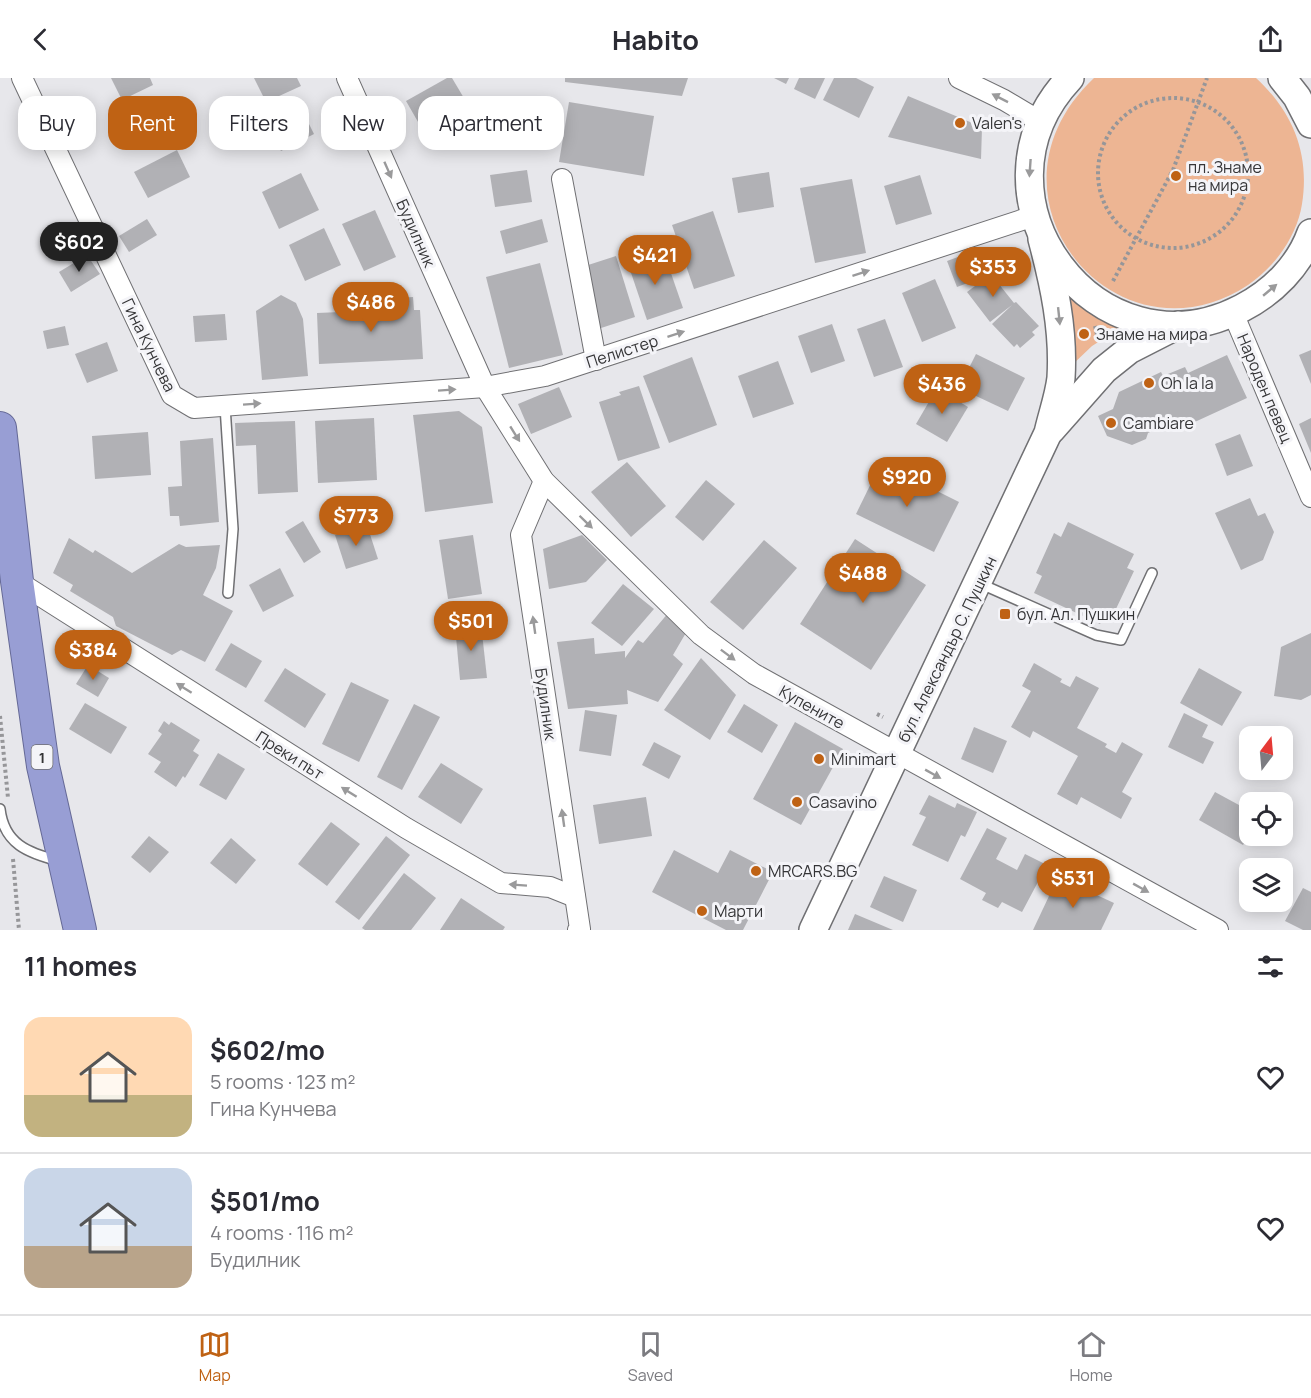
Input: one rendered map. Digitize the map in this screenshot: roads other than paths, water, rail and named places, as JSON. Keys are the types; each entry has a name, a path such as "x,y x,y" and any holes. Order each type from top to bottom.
{"highway":[{"name":"1","path":"0,428 10,548 17,581 43,766 80,930"}],"main road":[{"name":"бул. Александър С. Пушкин","path":"813,930 1048,433 1061,379 1060,330 1057,298 1030,192 1030,168 1033,144 1041,122 1050,103 1070,78"},
{"path":"1289,84 1311,124"},
{"path":"1038,227 1054,260 1069,278 1101,304 1129,317 1153,323 1178,325 1215,319 1233,313 1269,291 1291,268 1310,239"},
{"name":"бул. Александър С. Пушкин","path":"1048,433 1104,370 1129,350 1178,325"}],"street":[{"name":"Гина Кунчева","path":"22,78 172,395 194,408"},
{"name":"Будилник","path":"347,78 485,387"},
{"path":"959,78 1004,100 1041,122"},
{"path":"562,179 596,360"},
{"name":"Пелистер","path":"194,408 485,387 545,376 1038,227"},
{"name":"Народен певец","path":"1233,313 1311,497"},
{"name":"Купените","path":"485,387 544,481 701,635 754,674 1218,930"},
{"name":"Будилник","path":"544,481 521,535 580,930"},
{"name":"Преки път","path":"17,581 406,828 501,884 550,887 565,891 575,897"}],"lane":[{"path":"225,406 233,529 228,593"},
{"path":"978,583 1096,635 1121,640 1152,573"},
{"path":"0,809 2,825 11,839 34,854 64,862"}],"place":[{"name":"Valen's","path":"960,123"},
{"name":"пл. Знаме на мира","path":"1176,176"},
{"name":"Знаме на мира","path":"1084,334"},
{"name":"Oh la la","path":"1149,383"},
{"name":"Cambiare","path":"1111,423"},
{"name":"бул. Ал. Пушкин","path":"1005,614"},
{"name":"Minimart","path":"819,759"},
{"name":"Casavino","path":"797,802"},
{"name":"MRCARS.BG","path":"756,871"},
{"name":"Марти","path":"702,911"}]}
